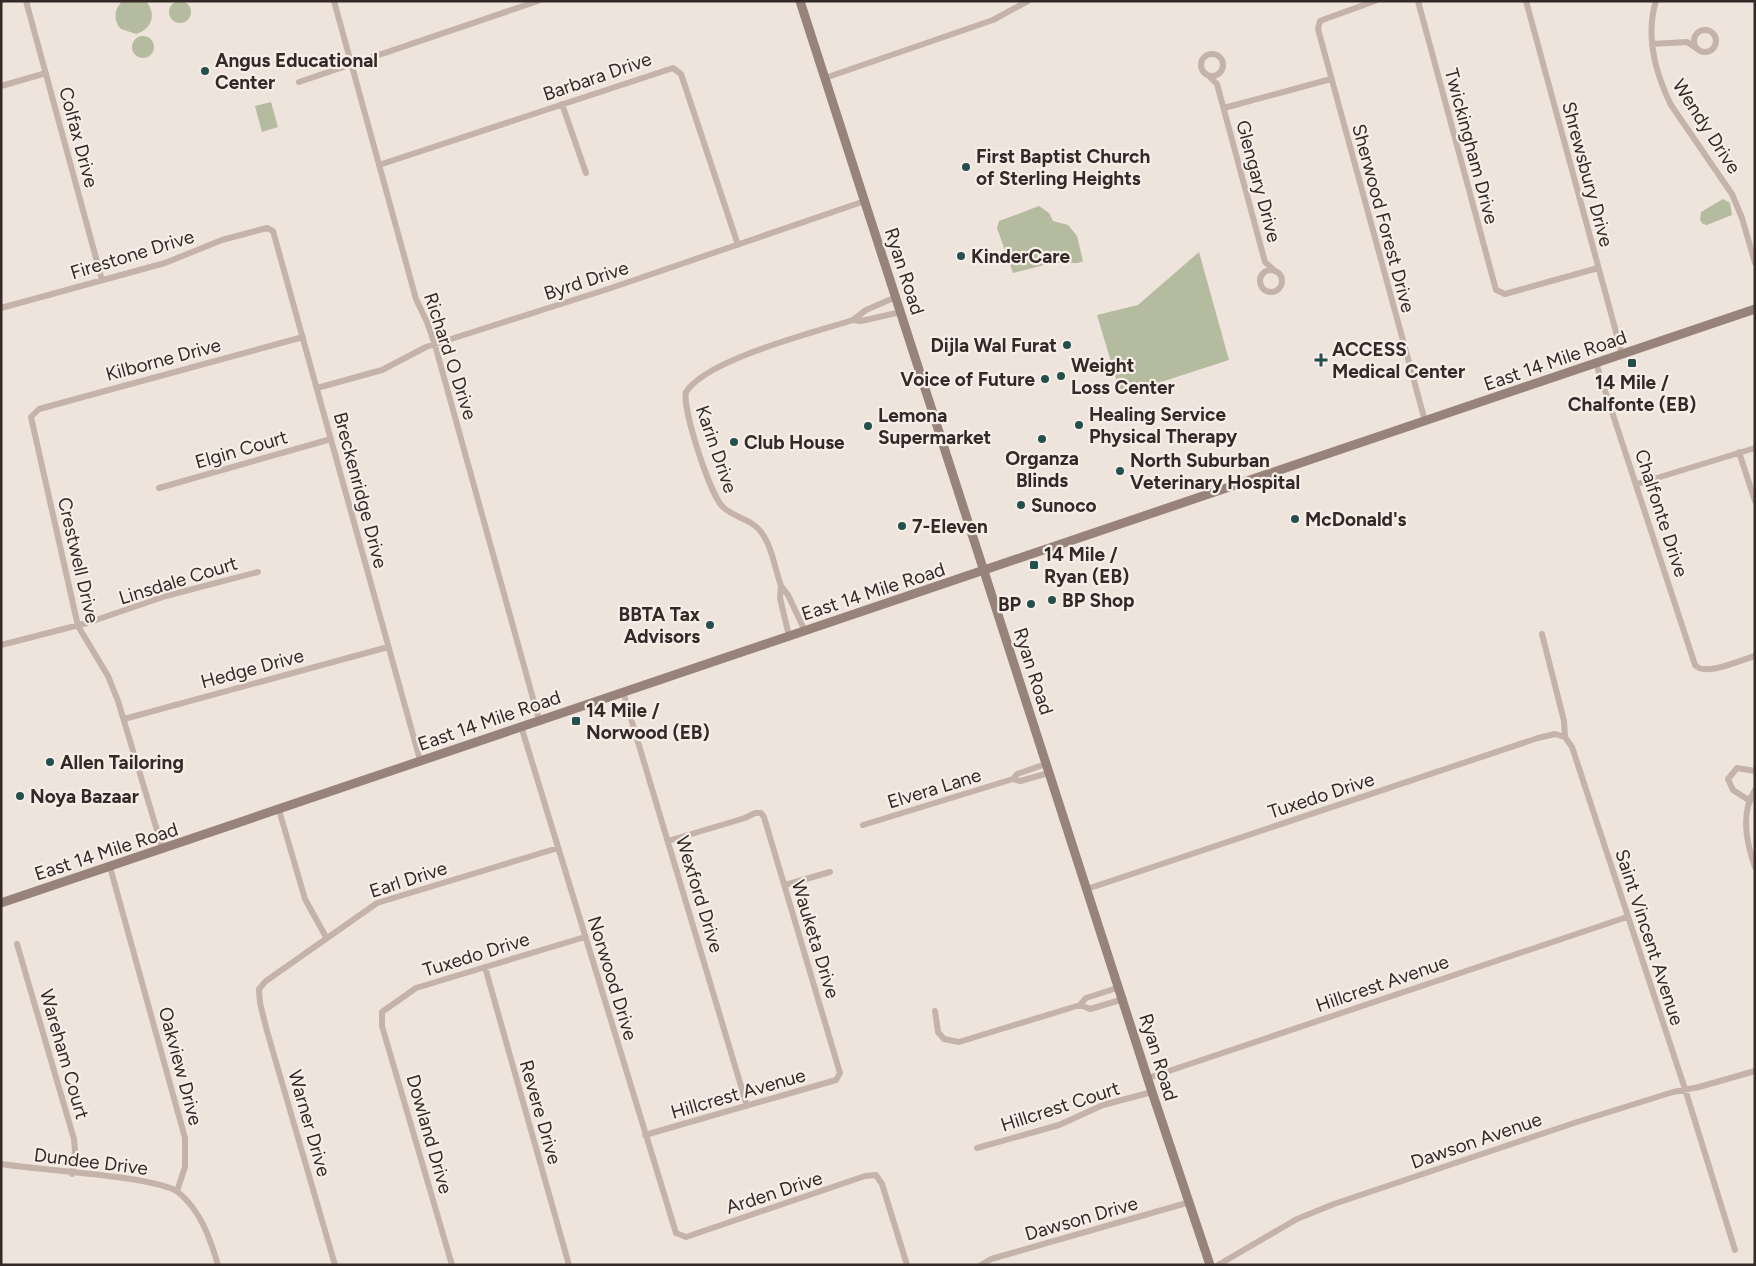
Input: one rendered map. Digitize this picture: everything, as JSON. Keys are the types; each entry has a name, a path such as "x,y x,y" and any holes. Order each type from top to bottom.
{"main road":[{"name":"Ryan Road","path":"800,1 1086,888 1124,999 1152,1092 1210,1265"},
{"name":"East 14 Mile Road","path":"1,903 163,850 420,760 985,571 1755,309"}],"street":[{"name":"Colfax Drive","path":"26,1 102,280"},
{"name":"Richard O Drive","path":"334,1 416,299 436,345 538,720"},
{"path":"299,82 538,1"},
{"path":"825,78 993,20 1028,1"},
{"name":"Sherwood Forest Drive","path":"1375,1 1320,22 1318,29 1425,421"},
{"name":"Twickingham Drive","path":"1418,1 1495,287 1503,294 1598,268"},
{"name":"Shrewsbury Drive","path":"1526,1 1622,354"},
{"name":"Wendy Drive","path":"1656,1 1652,44 1657,72 1663,89 1688,132 1732,194 1742,218 1755,262"},
{"path":"1652,44 1687,42 1703,52 1710,51 1715,46 1716,38 1712,32 1705,30 1687,42"},
{"path":"1695,35 1694,42 1696,48"},
{"path":"1217,84 1223,65 1220,58 1211,54 1204,58 1202,64 1203,71 1208,75 1215,75 1220,72"},
{"name":"Barbara Drive","path":"379,165 669,68 679,71 738,245"},
{"path":"1,86 46,73"},
{"name":"Glengary Drive","path":"1208,75 1217,84 1224,108 1265,262 1262,275"},
{"name":"Glengary Drive","path":"1224,108 1331,79"},
{"path":"562,104 586,173"},
{"name":"Byrd Drive","path":"317,388 382,370 415,351 738,245 865,201"},
{"name":"Firestone Drive","path":"1,308 165,263 222,240 264,228 271,229"},
{"name":"Breckenridge Drive","path":"271,229 275,234 420,760"},
{"name":"Glengary Drive","path":"1265,262 1275,271"},
{"name":"Glengary Drive","path":"1262,275 1268,271 1275,271"},
{"path":"1262,275 1261,285 1265,290 1272,292 1278,289 1281,283 1280,276 1275,271"},
{"name":"Karin Drive","path":"853,320 860,313 896,297"},
{"name":"Karin Drive","path":"805,630 788,595 781,586 766,540 760,530 726,510 714,495 686,410 686,392 696,381 726,362 853,320 861,321 901,312"},
{"name":"Kilborne Drive","path":"32,413 39,408 303,337"},
{"name":"Chalfonte Drive","path":"1596,363 1695,664 1701,670 1710,670 1755,656"},
{"name":"Crestwell Drive","path":"32,413 78,626 108,676 124,719 163,850"},
{"name":"Elgin Court","path":"159,488 331,439"},
{"path":"1637,484 1755,448"},
{"path":"1739,452 1755,501"},
{"name":"Linsdale Court","path":"1,645 78,626 166,596 258,572"},
{"name":"Karin Drive","path":"781,586 780,598 789,636"},
{"name":"Saint Vincent Avenue","path":"1542,634 1564,721 1565,737 1572,747 1685,1090 1735,1250"},
{"name":"Hedge Drive","path":"124,719 388,647"},
{"name":"Wexford Drive","path":"622,692 747,1106"},
{"name":"Norwood Drive","path":"521,726 644,1136 674,1230 680,1236"},
{"name":"Tuxedo Drive","path":"1086,888 1538,738 1555,734 1565,737"},
{"name":"Elvera Lane","path":"863,826 1013,779 1020,781 1048,768"},
{"path":"1755,771 1737,768 1728,779 1733,790 1752,795 1746,824 1749,851 1755,867"},
{"path":"279,810 305,899 326,937"},
{"name":"Wauketa Drive","path":"668,841 745,818 758,812 764,817 839,1066 839,1077"},
{"name":"Earl Drive","path":"259,989 266,981 326,937 377,903 558,848"},
{"name":"Oakview Drive","path":"110,867 185,1138 185,1167 177,1191"},
{"path":"785,885 830,872"},
{"name":"Hillcrest Avenue","path":"1148,1078 1627,917"},
{"name":"Tuxedo Drive","path":"382,1012 416,988 585,937"},
{"name":"Wareham Court","path":"17,944 74,1139 76,1151 72,1174"},
{"name":"Revere Drive","path":"485,967 569,1265"},
{"path":"935,1011 937,1026 944,1039 959,1042 1080,1005 1086,998 1120,987"},
{"name":"Warner Drive","path":"259,989 260,1003 267,1031 335,1265"},
{"path":"1080,1005 1090,1009 1124,999"},
{"name":"Dowland Drive","path":"382,1012 382,1026 452,1265"},
{"name":"Dawson Avenue","path":"1218,1265 1297,1220 1334,1204 1574,1123 1755,1071"},
{"name":"Hillcrest Avenue","path":"644,1136 836,1080 839,1077"},
{"name":"Hillcrest Court","path":"977,1148 1059,1125 1103,1105 1152,1092"},
{"name":"Dundee Drive","path":"1,1164 147,1182 177,1191"},
{"name":"Arden Drive","path":"680,1236 696,1234 865,1176 876,1175 882,1184 907,1265"},
{"path":"177,1191 189,1203 202,1221 218,1265"},
{"name":"Dawson Drive","path":"981,1265 991,1259 1190,1202"}],"green space":[{"path":"122,1 146,1 152,16 146,29 136,34 121,29 116,15 117,8"},
{"path":"176,1 184,1 191,8 191,16 184,23 176,23 169,16 169,8"},
{"path":"139,36 147,36 154,43 154,51 147,58 139,58 132,51 132,43"},
{"path":"271,102 278,127 262,132 255,106"},
{"path":"1723,199 1730,203 1732,215 1707,225 1703,224 1700,220 1701,212"},
{"path":"1039,206 1049,213 1053,221 1068,225 1077,236 1083,261 1078,263 1052,263 1013,273 997,228 999,221"},
{"path":"1199,252 1229,360 1121,395 1097,315 1138,305"}],"place":[{"name":"Angus Educational Center","path":"205,71"},
{"name":"First Baptist Church of Sterling Heights","path":"966,167"},
{"name":"KinderCare","path":"961,256"},
{"name":"Dijla Wal Furat","path":"1067,345"},
{"name":"ACCESS Medical Center","path":"1321,360"},
{"name":"14 Mile / Chalfonte (EB)","path":"1632,363"},
{"name":"Weight Loss Center","path":"1061,376"},
{"name":"Voice of Future","path":"1045,379"},
{"name":"Healing Service Physical Therapy","path":"1079,425"},
{"name":"Lemona Supermarket","path":"868,426"},
{"name":"Organza Blinds","path":"1042,439"},
{"name":"Club House","path":"734,442"},
{"name":"North Suburban Veterinary Hospital","path":"1120,471"},
{"name":"Sunoco","path":"1021,505"},
{"name":"McDonald's","path":"1295,519"},
{"name":"7-Eleven","path":"902,526"},
{"name":"14 Mile / Ryan (EB)","path":"1034,565"},
{"name":"BP Shop","path":"1052,600"},
{"name":"BP","path":"1031,604"},
{"name":"BBTA Tax Advisors","path":"710,625"},
{"name":"14 Mile / Norwood (EB)","path":"576,721"},
{"name":"Allen Tailoring","path":"50,762"},
{"name":"Noya Bazaar","path":"20,796"}]}
